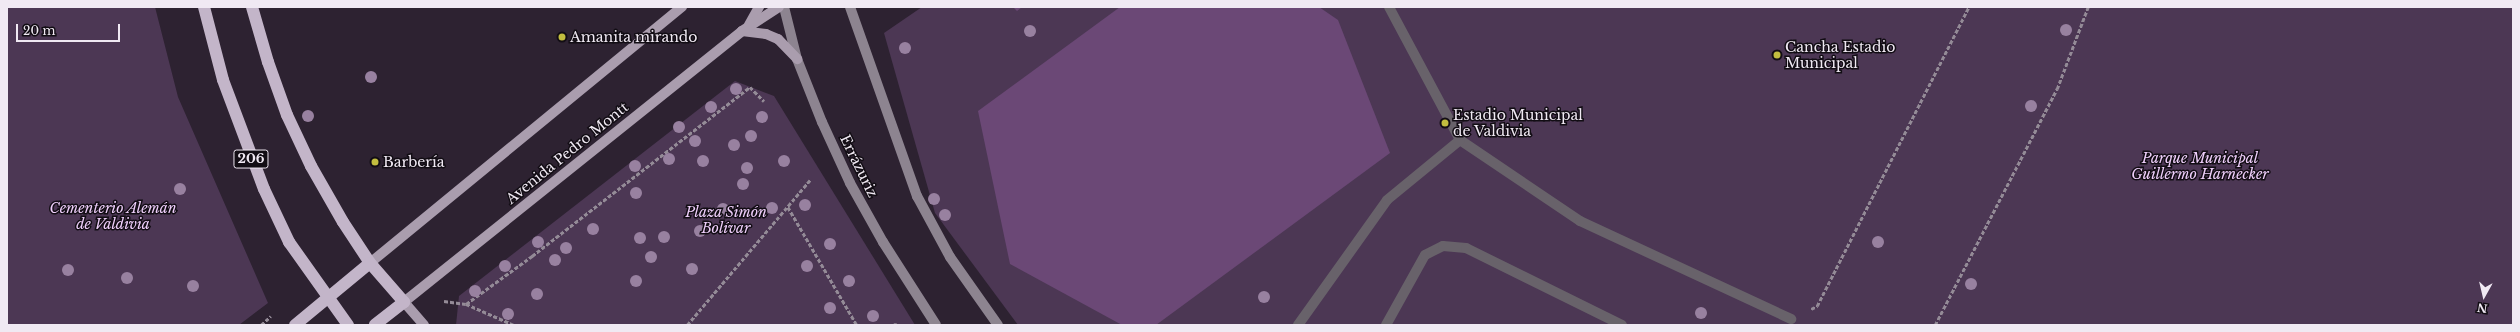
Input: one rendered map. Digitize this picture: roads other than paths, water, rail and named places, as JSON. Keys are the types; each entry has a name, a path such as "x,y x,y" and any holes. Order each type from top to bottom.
{"highway":[{"name":"206","path":"204,7 223,80 264,189 289,242 327,298 348,325"},
{"path":"252,7 268,62 287,115 311,166 343,222 370,263 404,302"},
{"path":"295,325 370,263"},
{"name":"Avenida Pedro Montt","path":"375,325 404,302"}],"main road":[{"path":"370,263 682,7"},
{"path":"759,7 746,28 778,39 797,60"},
{"name":"Avenida Pedro Montt","path":"404,302 746,28 779,7"},
{"name":"Errázuriz","path":"784,7 797,60 822,122 850,183 882,242 936,325"},
{"path":"850,7 917,196 950,257 998,325"},
{"path":"404,302 424,325"}],"lane":[{"path":"1389,7 1460,140 1580,221 1791,319"},
{"path":"1298,325 1387,200 1460,140"},
{"path":"1386,325 1425,255 1443,246 1466,248 1622,325"}],"place":[{"name":"Amanita mirando","path":"562,37"},
{"name":"Cancha Estadio Municipal","path":"1777,55"},
{"name":"Estadio Municipal de Valdivia","path":"1445,123"},
{"name":"Barbería","path":"375,162"}],"park label":[{"name":"Parque Municipal Guillermo Harnecker","path":"2200,166"},
{"name":"Cementerio Alemán de Valdivia","path":"113,216"},
{"name":"Plaza Simón Bolívar","path":"726,220"}]}
